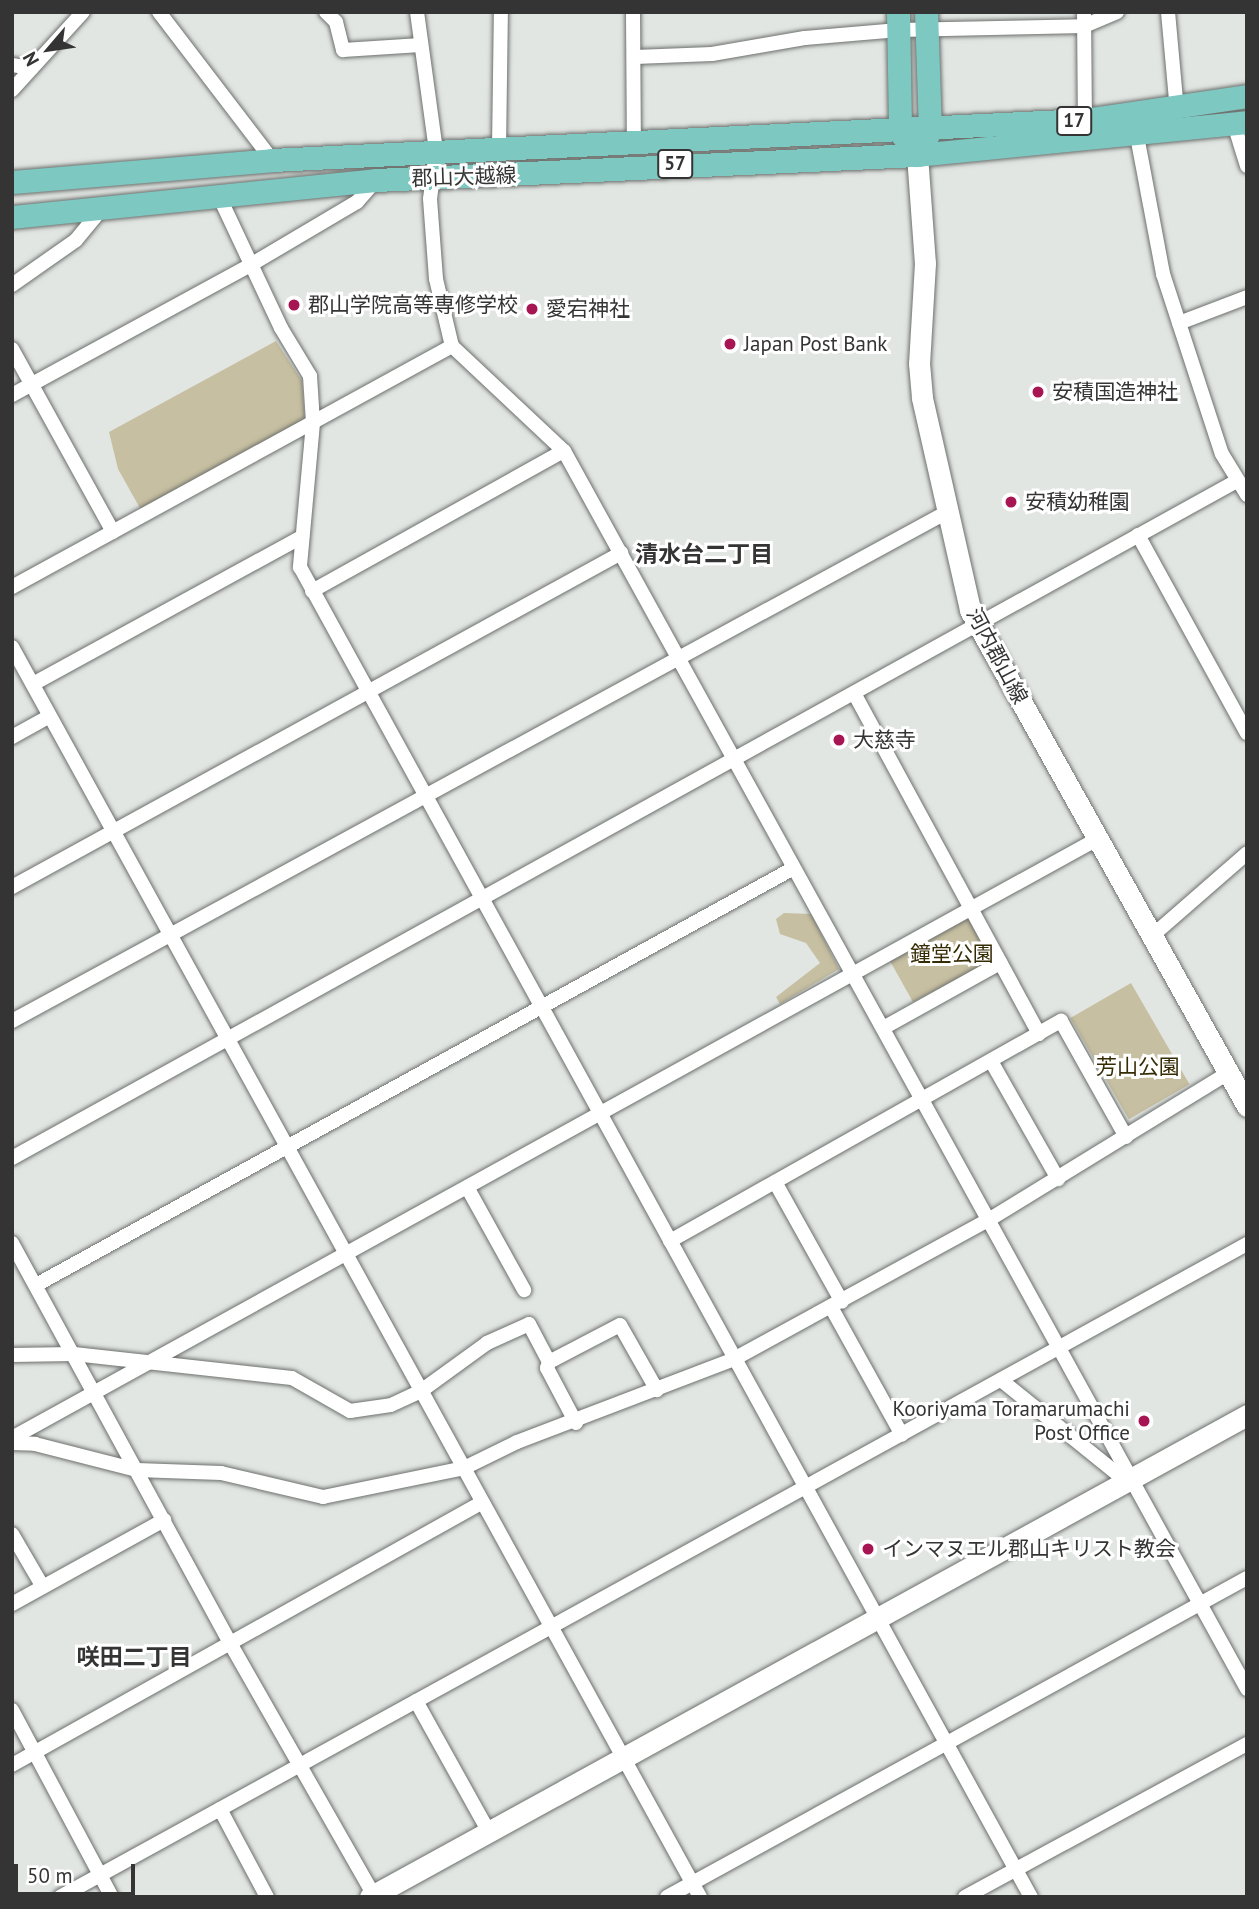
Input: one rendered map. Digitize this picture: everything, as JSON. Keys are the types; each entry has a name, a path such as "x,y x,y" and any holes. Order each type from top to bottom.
{"main road":[{"path":"898,21 900,132 917,155 930,131 926,21"},
{"name":"17","path":"900,132 1085,120 1177,110 1247,96"},
{"name":"17","path":"917,155 1137,136 1240,123"},
{"name":"郡山大越線","path":"12,182 272,160 900,132"},
{"name":"郡山大越線","path":"12,217 105,205 376,180 917,155"},
{"name":"河内郡山線","path":"917,155 925,263 919,363 947,512 976,623 1247,1106"},
{"path":"373,1896 1247,1415"}],"street":[{"path":"12,90 83,12"},
{"path":"159,12 272,160"},
{"path":"326,12 336,22 343,50 421,46"},
{"path":"417,12 436,151 433,178 436,279 452,346 565,451 734,762 925,1098 1128,1479 1201,1603 1247,1689"},
{"path":"499,148 501,12"},
{"path":"633,12 634,142"},
{"path":"635,57 712,54 898,21 1084,19 1117,12"},
{"path":"1168,12 1177,110"},
{"path":"1084,19 1085,120"},
{"path":"12,65 32,68"},
{"path":"1240,123 1247,166"},
{"path":"1137,136 1163,274 1235,482 1247,495"},
{"path":"12,395 252,264 357,202 376,180"},
{"path":"218,194 281,328 310,376 313,423 300,567 734,1359 947,1739 1031,1897"},
{"path":"12,285 76,240 105,205"},
{"path":"1179,323 1247,297"},
{"path":"12,587 452,346"},
{"path":"12,349 113,533"},
{"path":"312,591 565,451"},
{"path":"12,1158 734,762 976,623 1235,482"},
{"path":"12,1021 425,793 947,512"},
{"path":"1138,535 1247,733"},
{"path":"33,684 302,537"},
{"path":"12,887 621,553"},
{"path":"12,647 700,1897"},
{"path":"854,694 1039,1034"},
{"path":"12,737 50,716"},
{"path":"12,1441 94,1392 1099,838"},
{"path":"1152,936 1247,853"},
{"path":"36,1285 794,868"},
{"path":"885,1027 1000,963"},
{"path":"670,1241 1061,1021 1126,1138"},
{"path":"991,1061 1058,1179"},
{"path":"12,1441 36,1444 137,1470 221,1473 323,1497 464,1468 517,1442 576,1423 734,1359 990,1219 1228,1073"},
{"path":"775,1182 902,1435"},
{"path":"467,1187 524,1290"},
{"path":"12,1243 230,1643 373,1896"},
{"path":"60,1897 298,1763 551,1628 1247,1244"},
{"path":"12,1355 74,1354 292,1378 350,1411 391,1405 421,1391 487,1343 529,1324 549,1362"},
{"path":"576,1423 547,1368 549,1362 620,1325 657,1390"},
{"path":"1001,1380 1128,1479"},
{"path":"12,1765 481,1503"},
{"path":"12,1604 164,1520"},
{"path":"12,1534 43,1587"},
{"path":"667,1897 947,1739 1247,1578"},
{"path":"416,1701 489,1832"},
{"path":"12,1710 112,1897"},
{"path":"965,1897 1247,1744"},
{"path":"220,1809 267,1897"}],"green space":[{"path":"276,341 302,381 305,421 141,510 118,469 109,432"},
{"path":"784,913 811,914 839,969 780,1004 776,997 820,963 806,943 780,934 776,919"},
{"name":"鐘堂公園","path":"968,917 990,956 988,963 913,1002 890,961"},
{"name":"芳山公園","path":"1131,983 1190,1084 1129,1119 1070,1018"}],"place":[{"name":"郡山学院高等専修学校","path":"294,305"},
{"name":"愛宕神社","path":"532,309"},
{"name":"Japan Post Bank","path":"730,344"},
{"name":"安積国造神社","path":"1038,392"},
{"name":"安積幼稚園","path":"1011,502"},
{"name":"大慈寺","path":"839,740"},
{"name":"Kooriyama Toramarumachi Post Office","path":"1144,1421"},
{"name":"インマヌエル郡山キリスト教会","path":"868,1549"}],"district":[{"name":"清水台二丁目","path":"704,554"},
{"name":"咲田二丁目","path":"134,1657"}]}
